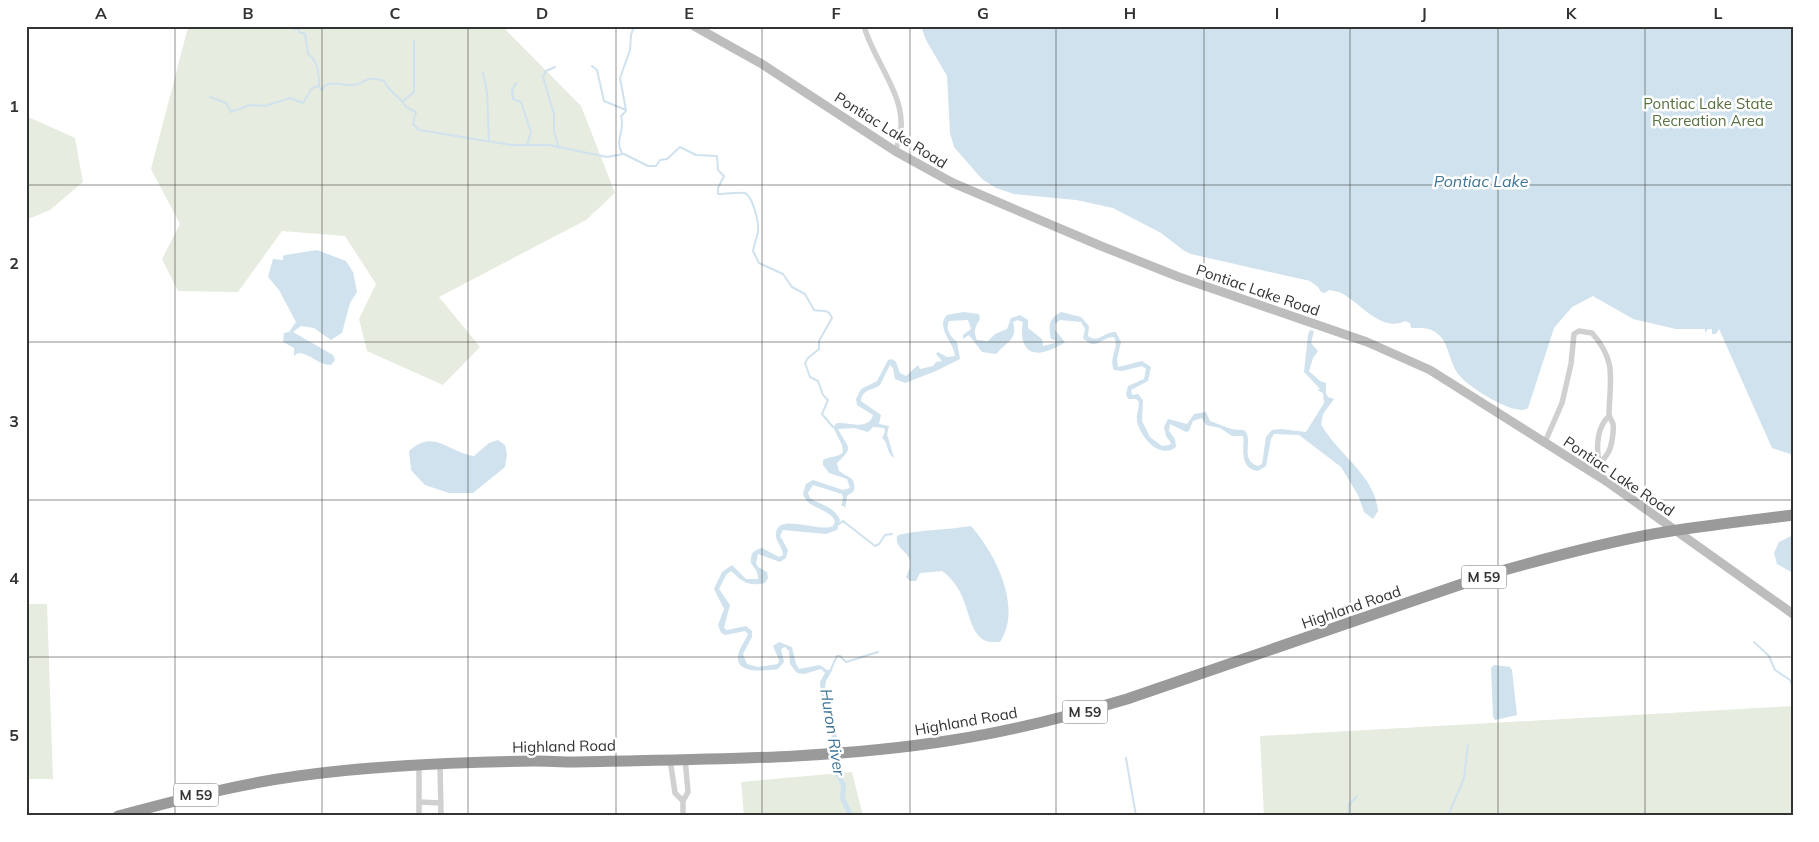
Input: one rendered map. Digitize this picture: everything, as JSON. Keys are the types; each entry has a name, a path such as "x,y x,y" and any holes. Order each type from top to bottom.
{"highway":[{"name":"Highland Road","path":"118,816 200,794 275,779 419,764 571,762 800,754 865,750 952,740 1081,713 1146,693 1494,573 1583,548 1675,530 1793,515"}],"street":[{"name":"Pontiac Lake Road","path":"694,26 762,64 895,151 970,191 1179,277 1402,356 1452,383 1594,473 1793,614"},
{"path":"864,26 867,39 891,81 897,97 900,138 895,151"},
{"path":"1544,442 1562,403 1571,364 1574,334 1579,331 1592,333 1607,354 1612,375 1609,416 1613,424 1610,450 1599,462 1594,473"},
{"path":"1599,462 1597,451 1601,424 1609,416"},
{"path":"682,801 688,792 685,758"},
{"path":"670,759 675,793 682,801 683,816"},
{"path":"440,763 441,816"},
{"path":"419,764 420,816"},
{"path":"419,802 441,803"}],"shaded area":[{"path":"191,26 502,26 581,106 615,193 586,220 439,297 480,347 443,385 367,351 359,319 376,284 345,236 282,231 238,292 178,291 162,259 180,224 151,169 187,31"},
{"path":"26,116 75,138 83,182 50,210 26,220"},
{"path":"26,604 47,604 53,779 26,779"},
{"path":"1793,706 1793,816 1264,816 1260,736"},
{"path":"852,772 863,816 744,816 741,782"}],"water":[{"name":"Pontiac Lake","path":"921,26 1793,26 1793,455 1772,448 1719,329 1716,334 1712,334 1712,329 1708,329 1705,333 1705,329 1676,329 1633,319 1593,296 1572,307 1554,328 1528,408 1522,410 1513,409 1481,393 1463,379 1455,370 1443,340 1437,333 1430,330 1411,328 1410,323 1405,321 1396,324 1379,320 1341,293 1329,290 1325,293 1321,292 1310,281 1191,254 1161,233 1113,208 1076,200 1014,194 996,188 982,179 954,147 950,133 947,76 926,40"},
{"path":"317,250 346,261 353,272 357,292 350,303 342,333 331,340 314,328 301,326 293,332 333,355 335,360 331,365 298,353 294,356 294,348 283,342 284,333 289,332 296,322 279,290 268,277 273,259 283,260 285,255"},
{"name":"Huron River","path":"963,312 979,314 980,319 975,332 977,340 988,341 995,334 1007,329 1011,318 1020,315 1028,320 1028,328 1042,339 1043,346 1055,343 1055,340 1051,339 1050,323 1061,312 1081,317 1089,326 1088,336 1092,338 1095,339 1108,333 1116,332 1121,342 1117,359 1118,367 1142,361 1151,367 1148,381 1131,390 1132,395 1138,394 1143,400 1142,421 1150,437 1162,446 1169,445 1171,443 1166,436 1164,427 1168,419 1187,424 1194,414 1206,412 1210,421 1231,429 1244,430 1248,439 1249,459 1258,466 1262,464 1266,437 1272,430 1281,429 1306,432 1324,403 1323,393 1317,390 1320,389 1304,372 1308,335 1310,330 1314,331 1311,343 1318,351 1313,358 1309,371 1320,381 1326,383 1328,397 1334,399 1323,414 1321,424 1370,486 1378,511 1373,519 1364,512 1358,495 1341,467 1299,435 1274,434 1271,439 1266,466 1258,471 1252,469 1245,462 1243,436 1232,436 1220,428 1206,425 1202,418 1193,421 1189,431 1186,432 1170,424 1169,431 1175,439 1176,447 1164,451 1157,449 1146,440 1139,427 1137,419 1139,402 1136,399 1128,399 1126,394 1128,386 1144,379 1146,369 1142,366 1122,371 1114,370 1112,361 1116,345 1114,337 1092,344 1083,338 1085,329 1081,322 1060,320 1055,324 1055,330 1065,342 1039,353 1027,349 1022,334 1023,322 1017,320 1013,322 1013,337 996,354 982,352 969,335 963,339 963,335 971,329 968,320 949,321 948,330 957,342 960,359 905,383 895,379 893,368 890,365 880,385 863,394 861,401 881,415 879,424 889,426 887,434 894,458 891,456 882,438 885,432 884,428 873,427 868,432 854,428 838,429 848,447 846,453 837,463 839,471 853,480 854,491 847,496 845,509 844,506 841,506 842,494 813,485 808,493 810,498 835,512 840,520 837,530 826,534 783,530 780,536 788,550 786,558 780,562 758,554 756,563 758,567 767,572 768,578 765,583 750,584 731,571 726,575 719,589 730,605 724,628 727,630 746,626 752,631 752,637 743,654 747,664 758,667 778,664 779,660 773,646 779,642 792,647 799,669 820,665 827,670 833,669 826,681 825,687 835,721 841,775 846,785 845,798 854,816 848,816 840,799 841,786 836,775 830,724 821,694 820,682 825,673 821,669 804,674 797,673 790,664 789,651 785,647 781,649 784,662 778,669 758,671 744,668 740,665 738,659 739,652 748,634 745,631 726,635 721,633 718,625 724,609 714,589 722,572 732,565 746,579 758,579 757,572 751,563 751,557 756,550 762,548 779,557 783,555 777,539 778,527 791,523 819,527 833,526 835,521 832,516 808,502 803,493 806,484 813,480 843,490 850,488 847,479 829,473 823,465 823,460 843,452 842,445 833,427 837,423 858,425 871,420 873,415 857,405 856,399 861,389 877,381 888,360 892,359 896,362 900,373 906,376 918,365 920,369 933,366 936,362 942,361 936,354 938,352 947,357 955,356 943,325 947,315"},
{"path":"498,440 505,445 507,454 505,467 473,493 449,493 425,485 411,470 409,451 418,444 434,441 474,456 489,443"},
{"path":"971,526 997,565 1007,597 1009,613 1006,628 1000,642 986,641 976,632 958,588 942,571 920,573 916,581 910,581 906,577 910,568 909,557 897,542 897,536 902,534"},
{"path":"1793,535 1793,573 1777,564 1774,553 1779,542"},
{"path":"1494,665 1510,667 1512,670 1517,715 1495,720 1493,717 1491,668"}],"waterway":[{"path":"292,26 293,29 299,29 299,32 305,34 308,54 314,60 317,68 319,86"},
{"path":"626,110 620,78 630,50 634,26"},
{"path":"403,101 414,92 414,41"},
{"path":"592,66 597,70 604,101 626,110"},
{"path":"555,67 546,71 543,77 554,114 554,132 559,148"},
{"path":"483,73 487,92 489,141"},
{"path":"319,86 322,90 325,85 330,84 357,85 368,79 384,81 406,107 416,112 413,124 419,130 511,145 549,145 607,157 624,154 648,166 656,166 660,160 667,159 680,147 696,155 717,156 718,170 724,176 718,188 718,194 745,193 753,204 758,228 753,251 759,263 783,274 792,287 805,294 814,310 827,312 831,315 832,318 819,341 819,349 805,363 810,377 818,381 823,395 828,400 822,414 833,427"},
{"path":"516,83 512,90 513,99 521,102 531,132 527,145"},
{"path":"210,97 226,103 231,112 250,105 265,106 290,98 303,103 312,88 319,86"},
{"path":"622,153 619,144 622,126 621,116 626,111"},
{"path":"839,524 843,521 875,546 879,544 885,535 892,534"},
{"path":"1754,642 1769,656 1775,670 1790,680 1793,687"},
{"path":"831,669 837,656 840,656 846,662 878,652"},
{"path":"1448,816 1464,778 1468,744"},
{"path":"1126,758 1136,816"},
{"path":"1348,816 1349,805 1357,796"}],"park label":[{"name":"Pontiac Lake State Recreation Area","path":"1708,112"}]}
